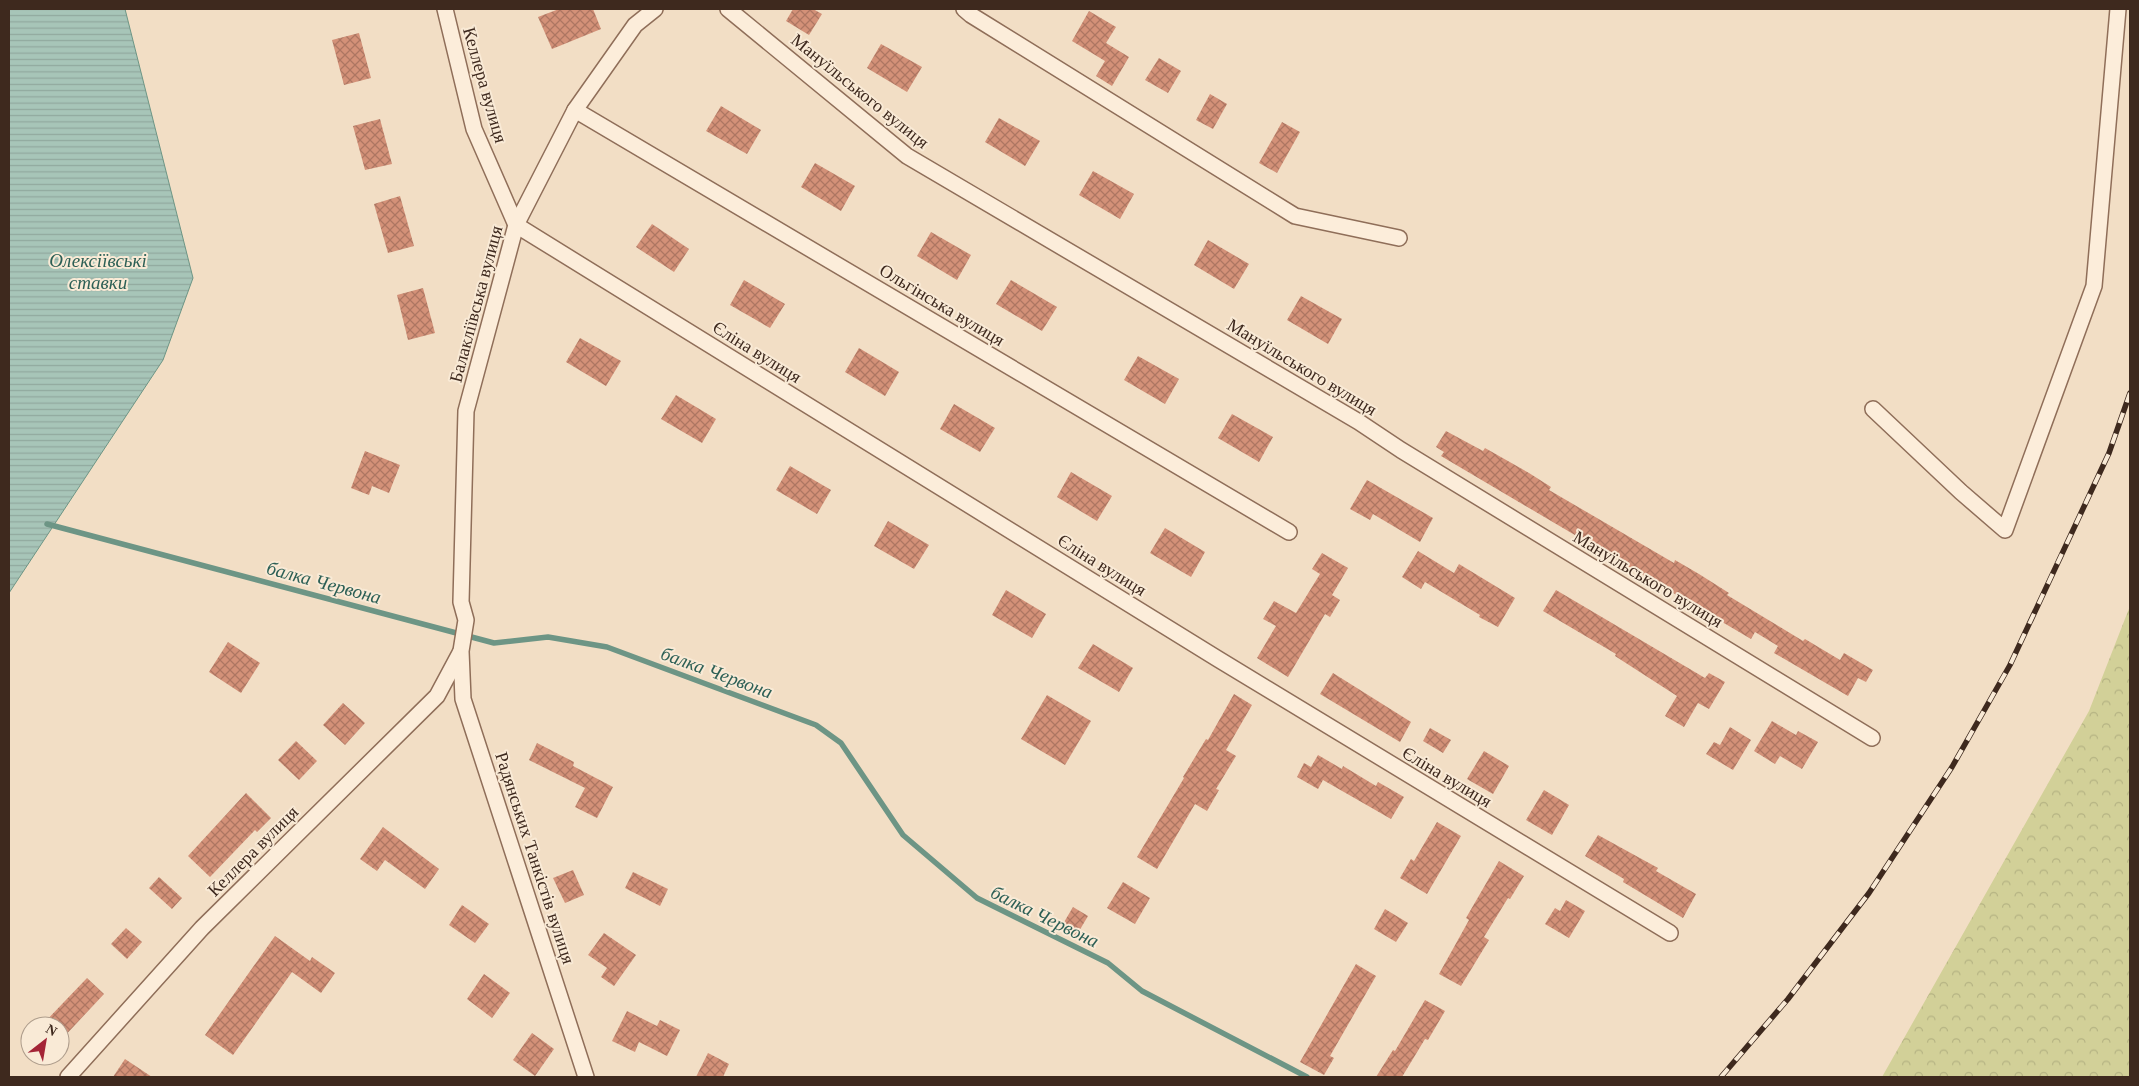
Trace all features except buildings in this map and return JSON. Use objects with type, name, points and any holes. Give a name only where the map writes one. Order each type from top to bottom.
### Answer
[{"type":"street","name":"Келлера вулиця","points":[[445,9],[474,129],[516,225]]},
{"type":"street","name":"Балакліївська вулиця","points":[[461,651],[466,620],[461,602],[466,411],[516,225],[575,110],[635,25],[655,9]]},
{"type":"street","name":"Мануїльського вулиця","points":[[728,9],[907,156],[1359,422],[1401,450],[1872,738]]},
{"type":"street","points":[[964,9],[1295,216],[1399,238]]},
{"type":"street","points":[[1873,409],[1961,492],[2005,530],[2094,286],[2118,9]]},
{"type":"street","name":"Ольгінська вулиця","points":[[575,110],[1289,532]]},
{"type":"street","name":"Єліна вулиця","points":[[516,225],[1218,659],[1670,933]]},
{"type":"street","name":"Келлера вулиця","points":[[68,1077],[202,928],[437,696],[461,651]]},
{"type":"street","name":"Радянських Танкістів вулиця","points":[[461,651],[463,699],[588,1076]]},
{"type":"green space","points":[[2130,606],[2130,1077],[1882,1077],[2089,711]]},
{"type":"water","name":"Олексіївські ставки","points":[[9,9],[125,9],[193,278],[163,360],[9,593]]},
{"type":"waterway","name":"балка Червона","points":[[47,524],[494,643],[548,637],[607,647],[816,725],[841,743],[903,835],[977,898],[1108,963],[1142,991],[1307,1077]]},
{"type":"railway","points":[[1721,1077],[1788,999],[1869,893],[1952,767],[2010,665],[2109,453],[2130,393]]}]
